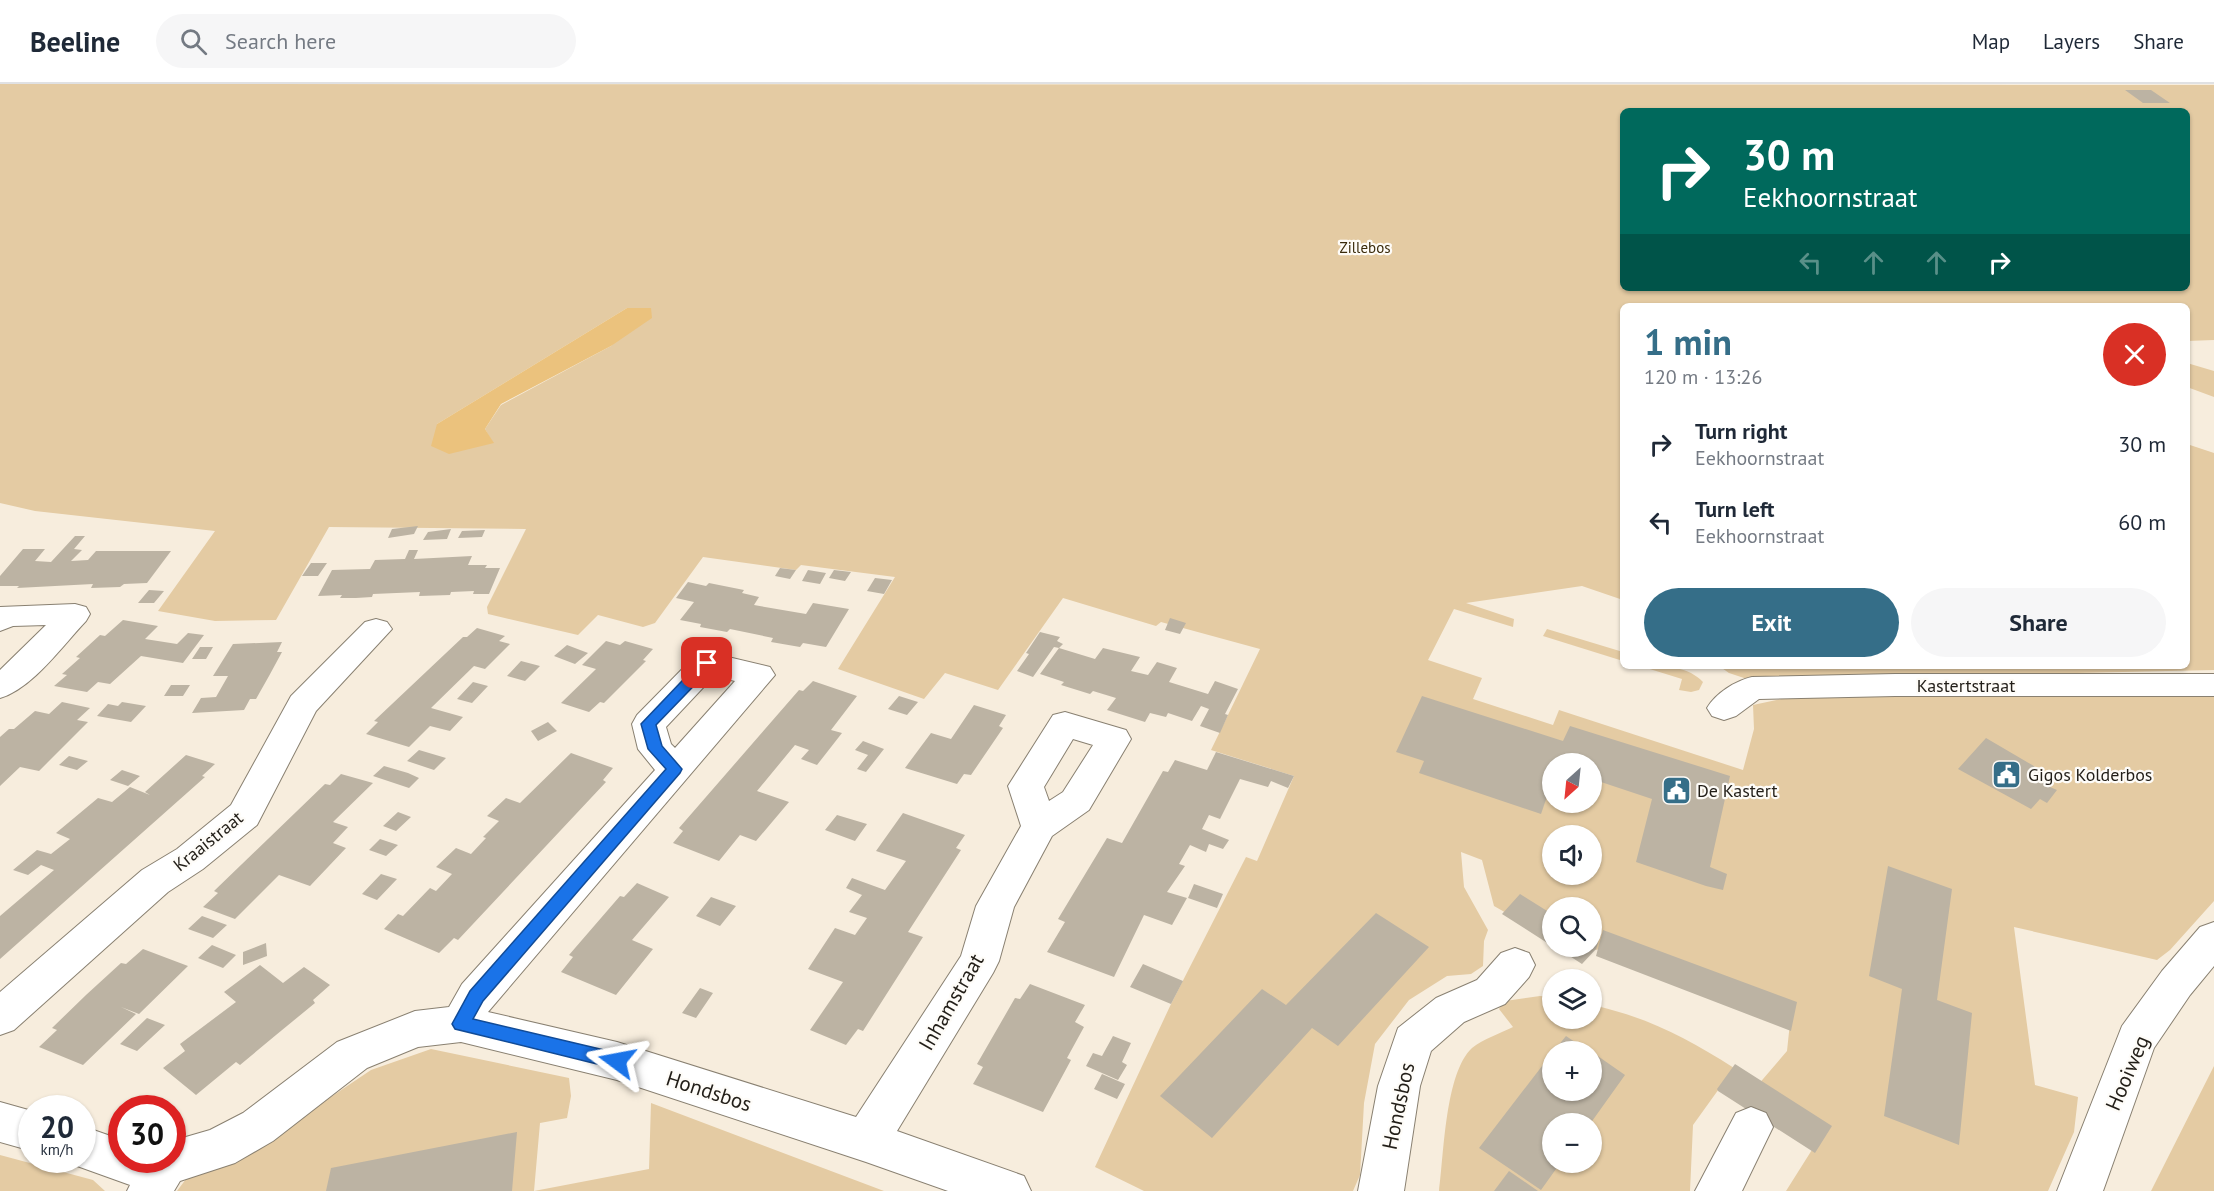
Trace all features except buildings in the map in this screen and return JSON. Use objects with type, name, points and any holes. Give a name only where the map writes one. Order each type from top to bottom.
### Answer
[{"type":"street","points":[[0,621],[5,616],[75,614],[17,674],[0,687]]},
{"type":"street","name":"Kraaistraat","points":[[0,1017],[155,881],[190,860],[244,815],[303,704],[376,629]]},
{"type":"street","name":"Kastertstraat","points":[[1724,708],[1752,688],[1895,685],[2214,685]]},
{"type":"street","points":[[461,1024],[476,996],[675,769]]},
{"type":"street","name":"Inhamstraat","points":[[866,1141],[979,961],[995,906],[1039,826]]},
{"type":"street","name":"Hooiweg","points":[[2080,1191],[2137,1039],[2176,983],[2214,938]]},
{"type":"street","name":"Hondsbos","points":[[1381,1191],[1399,1086],[1413,1041],[1450,1010],[1491,992],[1515,965]]},
{"type":"street","name":"Hondsbos","points":[[96,1152],[129,1164],[157,1178],[258,1127],[352,1055],[415,1029],[461,1024],[617,1061],[866,1141],[1008,1191]]},
{"type":"street","points":[[0,1122],[18,1127]]},
{"type":"street","points":[[1718,1191],[1751,1127]]},
{"type":"green space","name":"Zillebos","points":[[0,84],[2214,85],[2214,340],[2190,341],[2190,303],[1620,303],[1620,599],[1582,586],[1466,603],[1514,619],[1513,627],[1454,609],[1428,660],[1482,678],[1473,699],[1553,725],[1559,710],[1743,770],[1754,729],[1753,705],[1805,694],[2214,690],[2214,901],[2170,950],[2157,960],[2014,927],[2035,1085],[2078,1097],[2074,1132],[2048,1191],[1786,1191],[1827,1126],[1757,1086],[1787,1051],[1792,1004],[1620,946],[1602,949],[1602,897],[1542,897],[1542,933],[1494,906],[1482,860],[1461,852],[1464,887],[1488,930],[1484,941],[1483,966],[1471,974],[1447,976],[1409,1000],[1375,1044],[1364,1103],[1360,1175],[1353,1191],[1144,1191],[1095,1167],[1171,1004],[1246,857],[1257,861],[1294,776],[1211,750],[1260,649],[1161,622],[1156,626],[1063,598],[998,690],[945,673],[924,699],[838,669],[895,577],[801,565],[796,570],[703,557],[655,623],[643,627],[598,615],[578,635],[488,614],[487,607],[526,529],[329,527],[276,620],[215,621],[158,611],[215,531],[35,511],[0,503]],"holes":[[[627,308],[651,308],[611,346],[501,405],[485,429],[493,443],[437,424]]]},
{"type":"green space","points":[[2190,364],[2214,371],[2214,397],[2190,388]]},
{"type":"green space","points":[[2190,445],[2214,453],[2214,670],[1750,680],[1723,669],[2190,669]]},
{"type":"green space","points":[[1547,629],[1620,651],[1620,660],[1543,636]]},
{"type":"green space","points":[[1650,669],[1682,669],[1697,676],[1703,682],[1699,690],[1691,692],[1679,690],[1682,679]]},
{"type":"green space","points":[[1542,996],[1542,1029],[1602,1029],[1602,1008],[1612,1010],[1666,1030],[1734,1068],[1693,1125],[1690,1191],[1439,1191],[1447,1115],[1456,1076],[1463,1060],[1472,1048],[1513,1027],[1499,1009],[1505,1001]]},
{"type":"green space","points":[[431,1049],[569,1078],[571,1096],[567,1118],[540,1123],[534,1191],[177,1191],[186,1179],[276,1139],[313,1109],[371,1070]]},
{"type":"green space","points":[[2214,1066],[2214,1191],[2151,1191]]},
{"type":"green space","points":[[651,1103],[884,1191],[534,1191],[649,1169]]},
{"type":"green space","points":[[0,1155],[18,1160],[18,1173],[67,1173],[93,1180],[105,1191],[0,1191]]},
{"type":"shaded area","points":[[627,308],[651,308],[652,318],[611,346],[501,404],[485,429],[494,443],[449,454],[431,446],[437,424]]},
{"type":"place","name":"Gigos Kolderbos","points":[[2007,774]]},
{"type":"place","name":"De Kastert","points":[[1676,790]]},
{"type":"route","points":[[617,1061],[461,1024],[476,996],[675,769],[655,749],[649,724],[707,663]]}]
